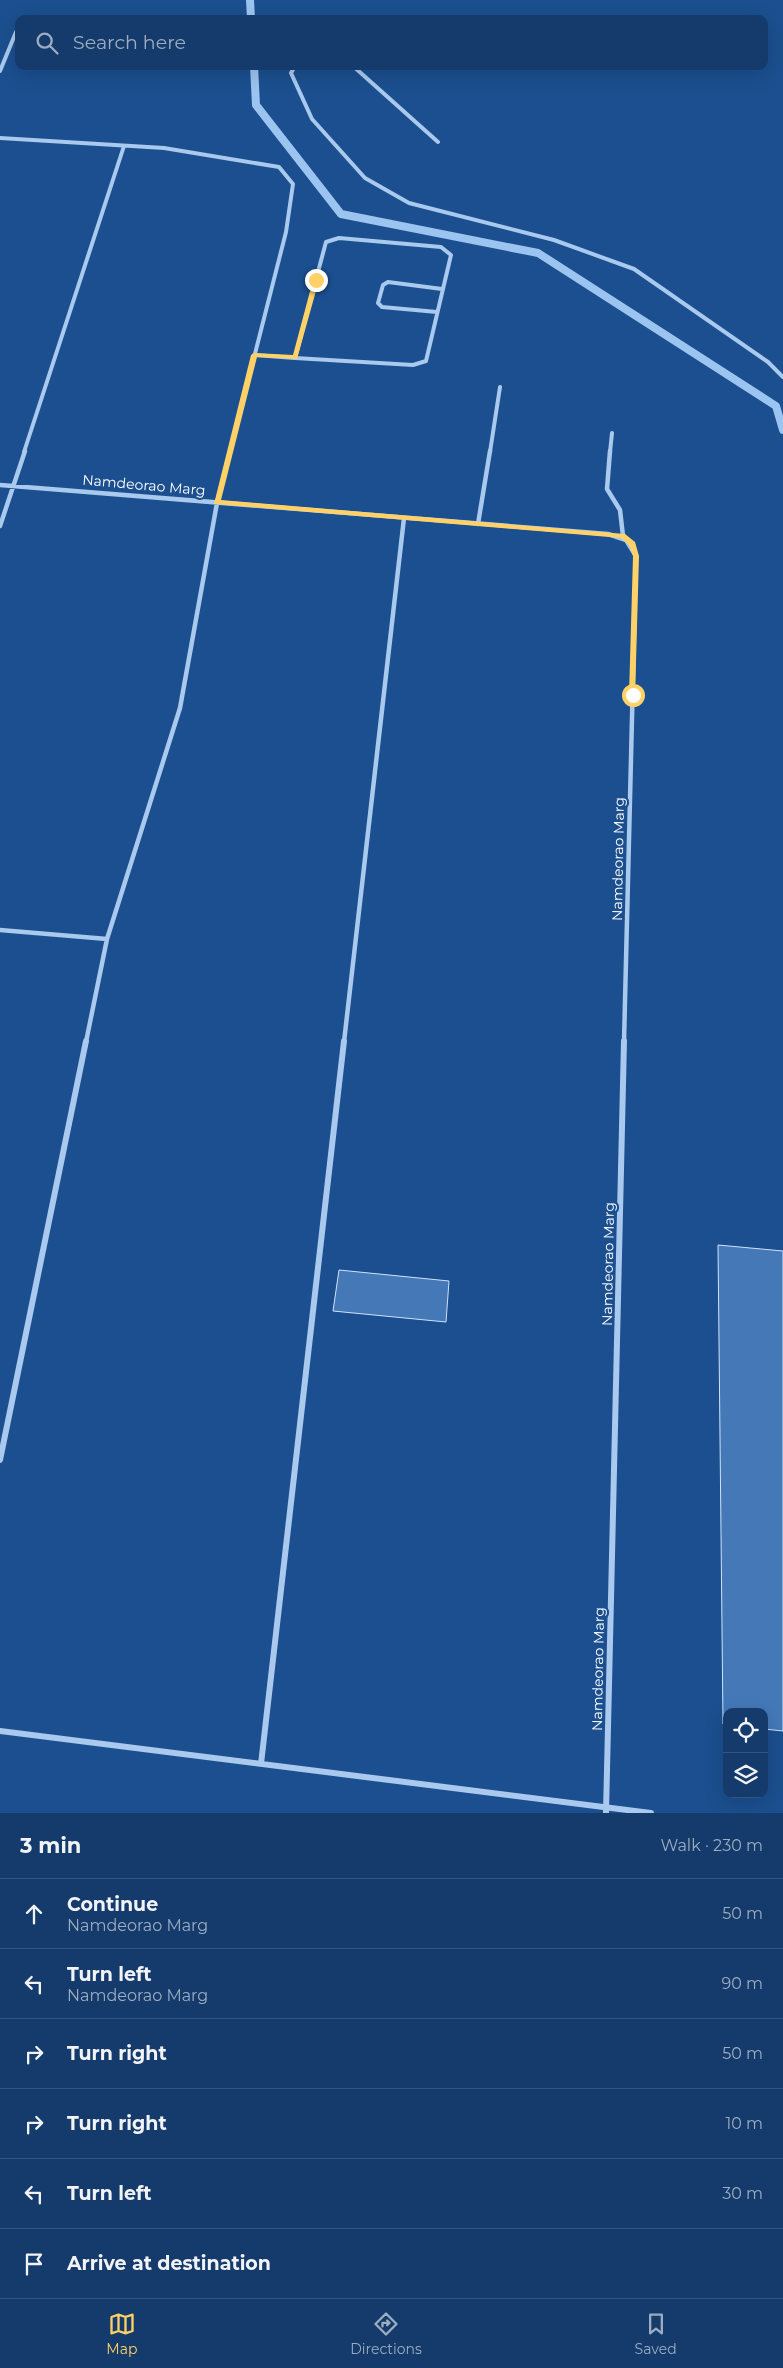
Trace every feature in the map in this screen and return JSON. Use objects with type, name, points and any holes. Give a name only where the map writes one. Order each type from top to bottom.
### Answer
[{"type":"street","points":[[0,71],[15,34]]},
{"type":"street","points":[[293,70],[291,73],[312,119],[365,178],[409,203],[554,240],[634,269],[768,362],[783,377]]},
{"type":"street","points":[[357,70],[438,142]]},
{"type":"street","points":[[0,138],[164,148],[279,166],[293,184],[286,232],[217,502],[180,708],[107,939],[0,1460]]},
{"type":"street","points":[[0,526],[124,146]]},
{"type":"street","points":[[254,355],[295,358],[413,365],[426,361],[450,255],[441,248],[339,238],[326,242],[295,358]]},
{"type":"street","points":[[437,312],[382,306],[378,303],[383,286],[388,282],[442,289]]},
{"type":"street","points":[[478,524],[500,387]]},
{"type":"street","points":[[612,433],[607,489],[620,510],[623,536]]},
{"type":"street","name":"Namdeorao Marg","points":[[0,485],[623,536],[632,544],[636,556],[606,1810]]},
{"type":"street","points":[[262,1764],[404,518]]},
{"type":"street","points":[[0,930],[107,939]]},
{"type":"street","points":[[0,1731],[606,1810],[652,1813]]},
{"type":"building","points":[[718,1245],[783,1251],[783,1731],[768,1729],[768,1708],[723,1708],[723,1724]]},
{"type":"building","points":[[339,1270],[449,1281],[446,1322],[333,1311]]},
{"type":"waterway","points":[[250,0],[251,15]]},
{"type":"waterway","points":[[254,70],[256,105],[341,214],[538,253],[776,406],[783,430]]},
{"type":"route","points":[[316,280],[295,358],[254,355],[217,502],[623,536],[632,544],[636,556],[633,695]]}]
